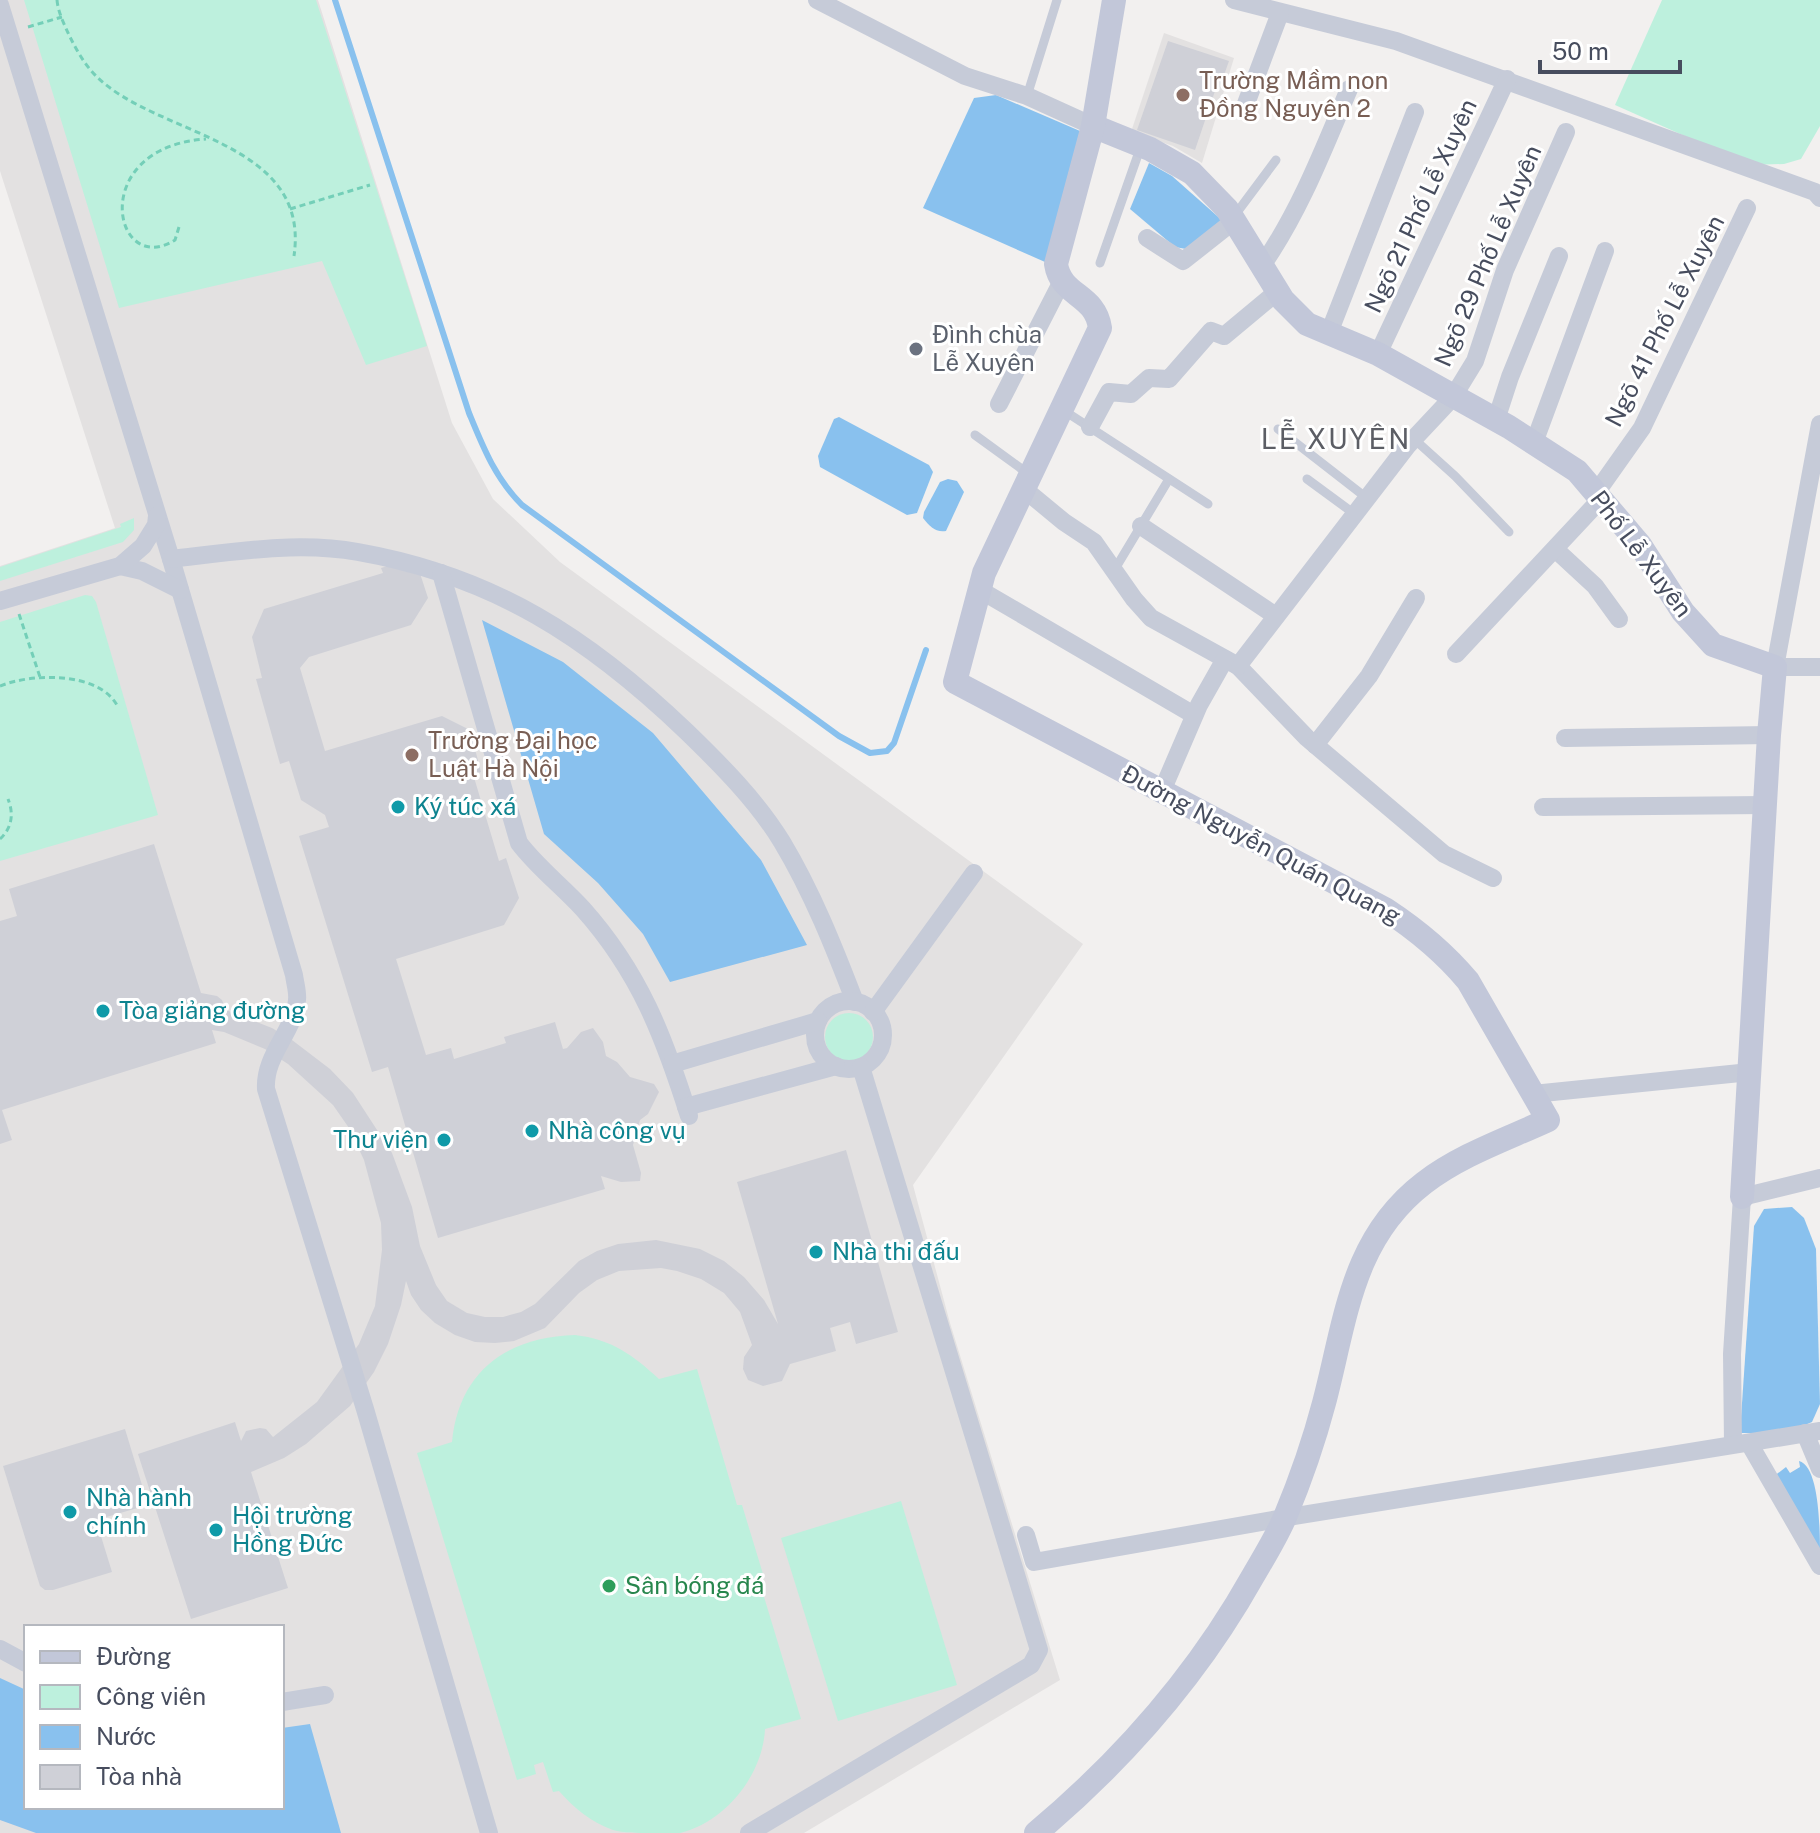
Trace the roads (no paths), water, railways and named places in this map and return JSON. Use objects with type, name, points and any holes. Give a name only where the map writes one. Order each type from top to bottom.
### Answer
[{"type":"street","points":[[817,0],[965,76],[1027,96],[1093,126]]},
{"type":"street","points":[[999,404],[1062,281],[1056,264],[1093,126],[1114,0]]},
{"type":"street","points":[[1234,0],[1396,41],[1815,192],[1820,198]]},
{"type":"street","points":[[0,5],[171,559],[294,975],[297,1001],[265,1077],[266,1089],[365,1409],[489,1833]]},
{"type":"street","points":[[1244,109],[1280,13]]},
{"type":"street","name":"Ngõ 21 Phố Lễ Xuyên","points":[[1378,354],[1507,79]]},
{"type":"street","points":[[1263,264],[1276,246],[1349,89]]},
{"type":"street","points":[[1329,333],[1415,112]]},
{"type":"street","name":"Phố Lễ Xuyên","points":[[1093,126],[1141,146],[1192,173],[1234,218],[1283,300],[1307,324],[1378,354],[1496,420],[1577,471],[1640,545],[1683,612],[1713,645],[1775,667]]},
{"type":"street","name":"Ngõ 29 Phố Lễ Xuyên","points":[[1162,791],[1194,715],[1232,662],[1276,616],[1414,439],[1453,397],[1475,361],[1505,270],[1566,132]]},
{"type":"street","name":"Ngõ 41 Phố Lễ Xuyên","points":[[1456,654],[1555,549],[1599,496],[1642,428],[1747,208]]},
{"type":"street","points":[[1147,238],[1183,261],[1234,218]]},
{"type":"street","points":[[1534,443],[1605,251]]},
{"type":"street","points":[[1496,420],[1559,256]]},
{"type":"street","name":"Đường Nguyễn Quán Quang","points":[[1036,1833],[1124,1753],[1164,1707],[1211,1647],[1285,1518],[1323,1408],[1354,1283],[1376,1234],[1398,1206],[1427,1181],[1456,1163],[1548,1120],[1468,981],[1445,954],[1421,933],[1385,909],[955,682],[984,573],[1100,328],[1096,311],[1089,302],[1062,281]]},
{"type":"street","points":[[1090,427],[1109,392],[1131,394],[1149,378],[1169,379],[1211,331],[1224,336],[1278,291]]},
{"type":"street","points":[[1820,424],[1775,667],[1732,1354],[1741,1443],[1820,1566]]},
{"type":"street","points":[[1028,482],[1064,522],[1094,542],[1151,618],[1232,662],[1315,745],[1444,854],[1493,878]]},
{"type":"street","points":[[0,601],[120,566],[143,546],[156,525],[157,516]]},
{"type":"street","points":[[1141,526],[1276,616]]},
{"type":"street","points":[[171,559],[308,548],[356,551],[441,573],[496,593],[573,637],[636,685],[706,750],[762,813],[782,842],[821,919],[855,1002]]},
{"type":"street","points":[[1555,549],[1595,586],[1619,619]]},
{"type":"street","points":[[120,566],[142,571],[180,590]]},
{"type":"street","points":[[441,573],[519,843],[530,859],[582,908],[623,961],[654,1015],[688,1112],[836,1066]]},
{"type":"street","points":[[980,590],[1194,715]]},
{"type":"street","points":[[1315,745],[1369,676],[1416,598]]},
{"type":"street","points":[[1775,667],[1820,667]]},
{"type":"street","points":[[1565,738],[1769,735]]},
{"type":"street","points":[[1543,807],[1765,805]]},
{"type":"street","points":[[873,1012],[974,873]]},
{"type":"street","points":[[844,1001],[855,1002],[873,1012],[882,1027],[882,1041],[874,1058],[861,1067],[847,1069],[824,1058],[818,1049],[815,1034],[818,1021],[830,1007],[844,1001]]},
{"type":"street","points":[[672,1064],[818,1021]]},
{"type":"street","points":[[749,1833],[1031,1665],[1039,1650],[861,1067]]},
{"type":"street","points":[[1533,1094],[1750,1072]]},
{"type":"street","points":[[1742,1197],[1820,1178]]},
{"type":"street","points":[[1026,1535],[1034,1562],[1812,1432],[1820,1469]]},
{"type":"street","points":[[0,1649],[24,1662]]},
{"type":"street","points":[[284,1702],[325,1695]]},
{"type":"lane","points":[[1027,96],[1057,0]]},
{"type":"lane","points":[[1100,263],[1141,146]]},
{"type":"lane","points":[[1234,218],[1276,160]]},
{"type":"lane","points":[[1062,409],[1208,504]]},
{"type":"lane","points":[[1278,429],[1368,499]]},
{"type":"lane","points":[[975,435],[1028,482]]},
{"type":"lane","points":[[1414,439],[1509,532]]},
{"type":"lane","points":[[1115,569],[1169,479]]},
{"type":"lane","points":[[1307,479],[1356,515]]},
{"type":"water","points":[[996,95],[1080,131],[1045,262],[923,208],[974,98]]},
{"type":"water","points":[[1149,163],[1172,176],[1224,222],[1186,249],[1175,247],[1130,209]]},
{"type":"water","points":[[839,417],[929,465],[933,472],[917,513],[907,515],[820,467],[818,456],[834,419]]},
{"type":"water","points":[[948,479],[957,481],[964,492],[946,531],[939,531],[925,521],[924,512],[940,482]]},
{"type":"water","points":[[482,620],[563,662],[653,733],[761,860],[807,945],[670,982],[643,934],[598,883],[544,834]]},
{"type":"water","points":[[1792,1207],[1804,1218],[1816,1249],[1820,1404],[1812,1422],[1805,1425],[1740,1433],[1754,1226],[1764,1209]]},
{"type":"water","points":[[1799,1461],[1806,1466],[1815,1487],[1820,1556],[1773,1477],[1786,1467],[1790,1473],[1800,1467]]},
{"type":"water","points":[[0,1678],[24,1689],[24,1809],[284,1809],[284,1728],[310,1724],[341,1833],[36,1833],[0,1820]]},
{"type":"waterway","points":[[335,0],[469,413],[491,462],[522,505],[839,736],[870,753],[887,751],[894,743],[926,650]]},
{"type":"place","name":"Trường Mầm non Đồng Nguyên 2","points":[[1183,95]]},
{"type":"place","name":"Đình chùa Lễ Xuyên","points":[[916,349]]},
{"type":"place","name":"Trường Đại học Luật Hà Nội","points":[[412,755]]},
{"type":"place","name":"Ký túc xá","points":[[398,807]]},
{"type":"place","name":"Tòa giảng đường","points":[[103,1011]]},
{"type":"place","name":"Nhà công vụ","points":[[532,1131]]},
{"type":"place","name":"Thư viện","points":[[444,1140]]},
{"type":"place","name":"Nhà thi đấu","points":[[816,1252]]},
{"type":"place","name":"Nhà hành chính","points":[[70,1512]]},
{"type":"place","name":"Hội trường Hồng Đức","points":[[216,1530]]},
{"type":"place","name":"Sân bóng đá","points":[[609,1586]]},
{"type":"district","name":"LỄ XUYÊN","points":[[1336,439]]}]
